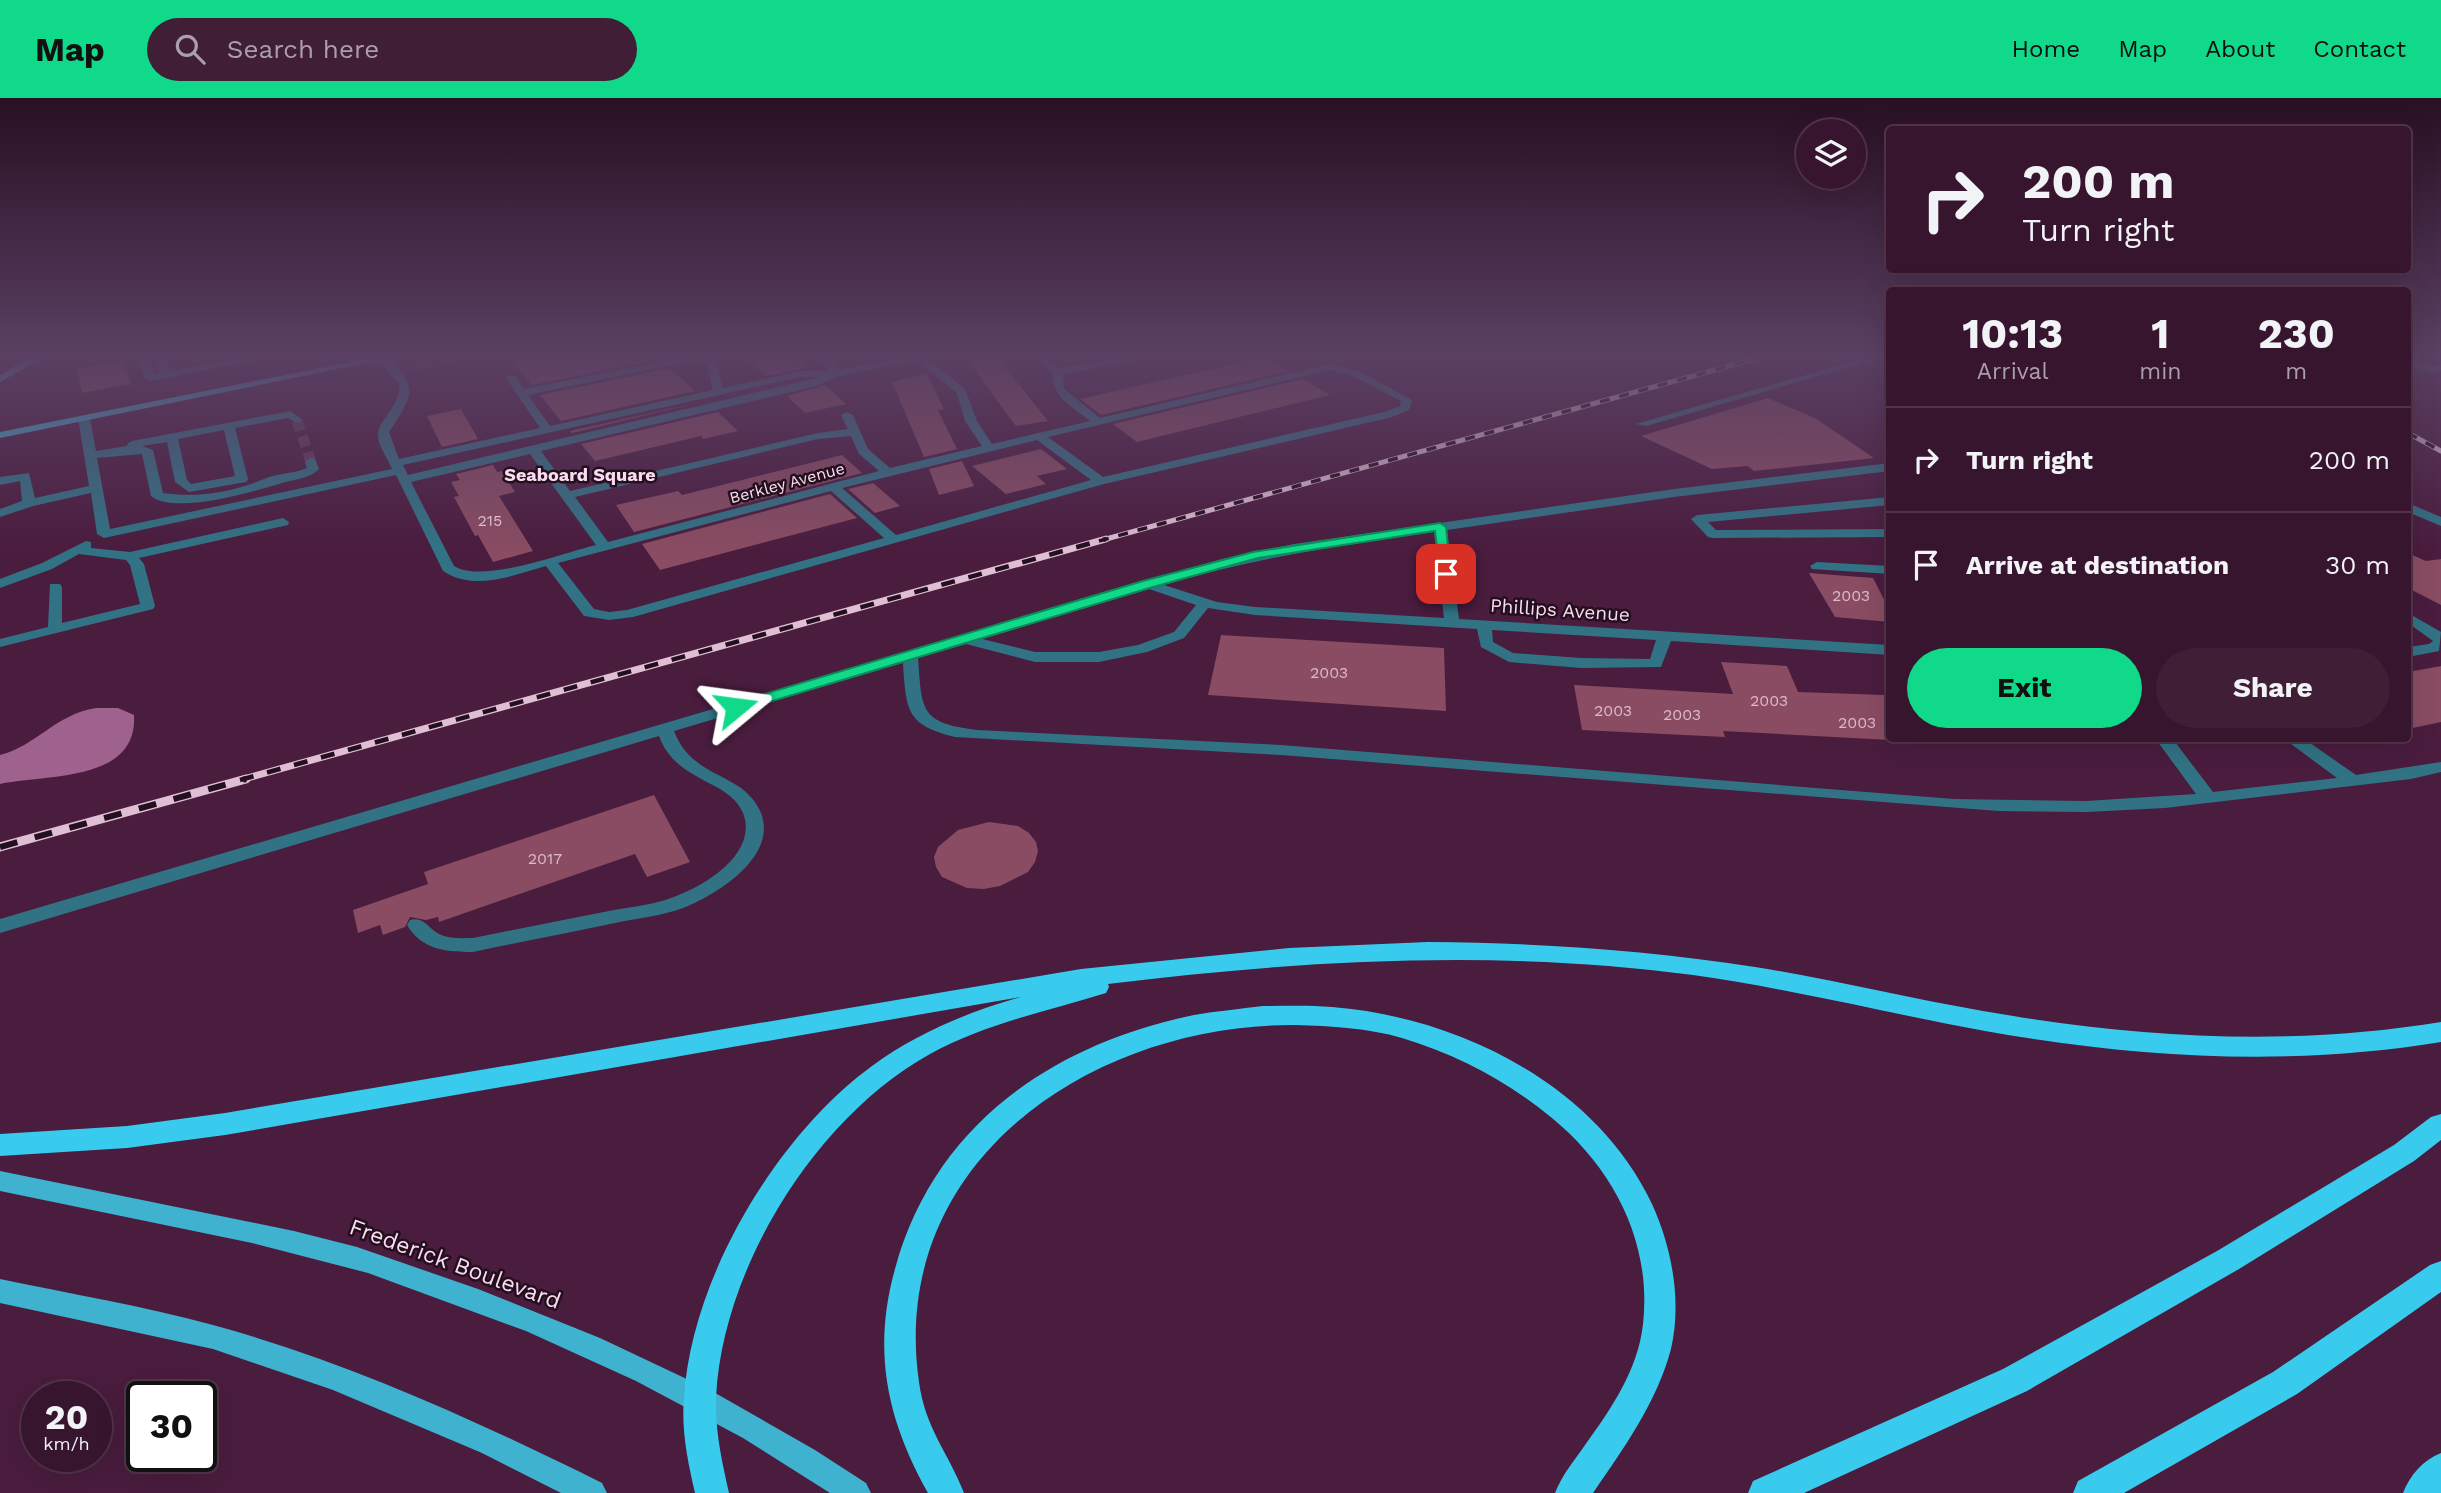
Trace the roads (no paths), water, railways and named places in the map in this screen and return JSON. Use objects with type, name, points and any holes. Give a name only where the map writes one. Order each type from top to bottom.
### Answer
[{"type":"highway","points":[[0,1145],[127,1137],[226,1124],[1067,980],[1183,965],[1320,954],[1526,952],[1636,960],[1748,974],[1993,1023],[2114,1041],[2213,1048],[2327,1048],[2391,1042],[2441,1032]]},
{"type":"highway","points":[[712,1493],[702,1446],[700,1399],[712,1326],[742,1246],[770,1192],[806,1144],[847,1101],[902,1059],[958,1028],[1005,1011],[1183,965]]},
{"type":"highway","points":[[947,1493],[916,1434],[902,1376],[900,1319],[913,1252],[932,1204],[960,1160],[998,1120],[1041,1087],[1089,1060],[1140,1038],[1182,1027],[1236,1017],[1280,1014],[1335,1017],[1388,1025],[1438,1038],[1487,1059],[1533,1085],[1567,1112],[1598,1142],[1623,1175],[1644,1218],[1657,1266],[1659,1326],[1647,1375],[1622,1421],[1572,1493]]},
{"type":"highway","points":[[1765,1493],[2015,1380],[2228,1261],[2404,1153],[2441,1125]]},
{"type":"highway","points":[[2090,1493],[2285,1383],[2441,1275]]},
{"type":"highway","points":[[2420,1493],[2441,1470]]},
{"type":"main road","points":[[0,426],[35,421]]},
{"type":"main road","points":[[0,435],[69,421]]},
{"type":"main road","name":"Frederick Boulevard","points":[[0,1181],[228,1225],[339,1253],[477,1299],[616,1357],[700,1399],[807,1460],[856,1493]]},
{"type":"main road","points":[[0,1291],[213,1337],[336,1378],[492,1443],[592,1493]]},
{"type":"street","points":[[84,421],[104,534]]},
{"type":"street","points":[[122,450],[134,444],[254,421]]},
{"type":"street","points":[[390,421],[383,432],[399,471]]},
{"type":"street","points":[[542,421],[547,429]]},
{"type":"street","points":[[399,471],[584,421]]},
{"type":"street","points":[[0,584],[47,566],[104,534],[399,471],[533,449],[653,421]]},
{"type":"street","points":[[850,421],[863,451],[888,472]]},
{"type":"street","points":[[971,421],[989,448]]},
{"type":"street","name":"Berkley Avenue","points":[[399,471],[448,568],[459,577],[475,578],[606,547],[888,472],[1102,421]]},
{"type":"street","name":"Berkley Avenue","points":[[1101,481],[1361,421]]},
{"type":"street","points":[[1642,424],[1652,421]]},
{"type":"street","points":[[229,426],[242,479]]},
{"type":"street","points":[[567,495],[818,436],[855,432]]},
{"type":"street","points":[[1039,436],[1101,481]]},
{"type":"street","points":[[90,456],[122,450],[147,450],[157,496],[174,499],[258,487],[299,476],[313,469],[312,463],[189,488],[181,482],[172,437]]},
{"type":"street","points":[[533,449],[606,547]]},
{"type":"street","points":[[0,926],[1148,584],[1257,554],[1745,483],[1886,467]]},
{"type":"street","points":[[0,481],[25,476],[29,503]]},
{"type":"street","points":[[549,561],[589,613],[609,616],[628,614],[1101,481]]},
{"type":"street","points":[[834,487],[892,538]]},
{"type":"street","points":[[0,513],[29,503],[96,488]]},
{"type":"street","points":[[1886,501],[1697,519],[1713,534],[1886,533]]},
{"type":"street","points":[[2411,508],[2441,522]]},
{"type":"street","points":[[76,550],[130,556],[283,522]]},
{"type":"street","points":[[1440,527],[1452,622]]},
{"type":"street","points":[[0,643],[148,606],[137,564],[130,556]]},
{"type":"street","points":[[1817,566],[1886,570]]},
{"type":"street","name":"Phillips Avenue","points":[[1148,584],[1205,603],[1255,611],[1886,650]]},
{"type":"street","points":[[55,587],[55,630]]},
{"type":"street","points":[[964,639],[1035,657],[1100,657],[1142,649],[1178,635],[1205,603]]},
{"type":"street","points":[[2411,619],[2432,631],[2441,641],[2434,648],[2411,652]]},
{"type":"street","points":[[1484,624],[1486,644],[1509,657],[1581,663],[1656,664],[1665,636]]},
{"type":"street","points":[[910,655],[914,707],[922,718],[936,727],[955,733],[1281,750],[1954,804],[2043,807],[2129,805],[2208,798],[2411,774],[2441,767]]},
{"type":"street","points":[[417,925],[429,939],[448,945],[473,945],[675,904],[704,892],[728,876],[745,858],[753,842],[755,820],[747,804],[733,791],[697,774],[678,758],[669,743],[665,728]]},
{"type":"street","points":[[2166,742],[2208,798]]},
{"type":"street","points":[[2297,742],[2353,781]]},
{"type":"tunnel","points":[[297,421],[311,462]]},
{"type":"railway","points":[[1099,541],[1531,421]]},
{"type":"railway","points":[[2411,435],[2441,451]]},
{"type":"railway","points":[[240,780],[1106,539]]},
{"type":"railway","points":[[0,847],[246,779]]},
{"type":"district","name":"Seaboard Square","points":[[580,474]]}]
